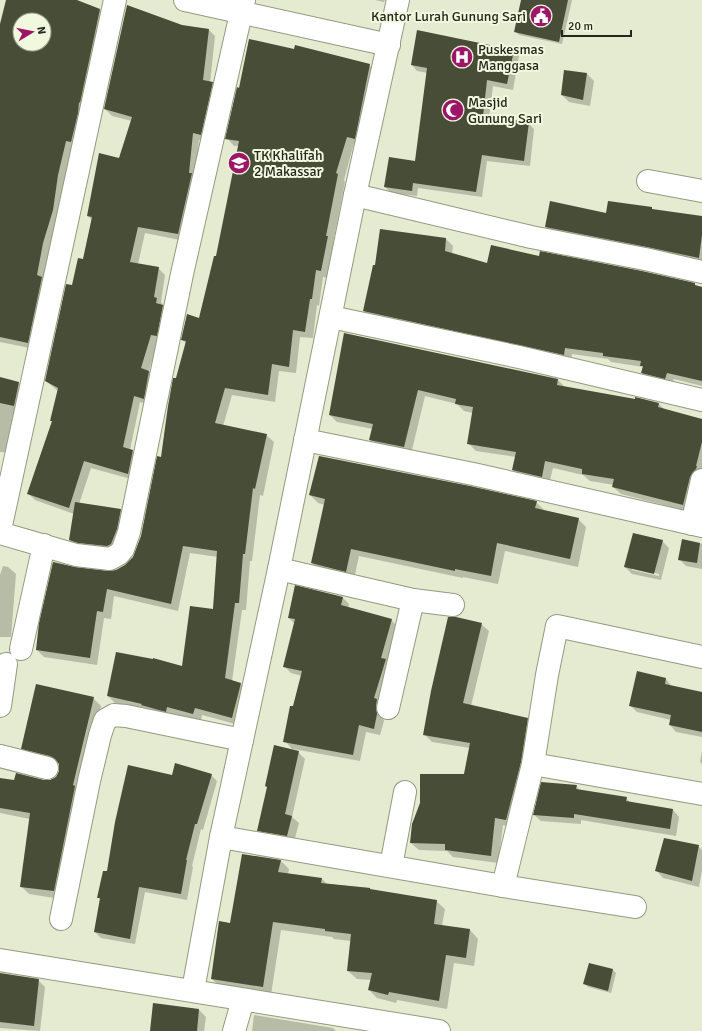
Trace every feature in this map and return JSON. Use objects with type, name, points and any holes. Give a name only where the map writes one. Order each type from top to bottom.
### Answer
[{"type":"street","points":[[115,0],[0,532],[76,555],[110,558],[119,554],[129,532],[182,274],[242,6]]},
{"type":"street","points":[[185,0],[242,6],[389,45]]},
{"type":"street","points":[[193,990],[221,837],[279,569],[355,195],[398,0]]},
{"type":"street","points":[[648,181],[702,191]]},
{"type":"street","points":[[355,195],[531,237],[702,272]]},
{"type":"street","points":[[331,317],[519,357],[702,400]]},
{"type":"street","points":[[305,440],[474,474],[697,525],[702,480]]},
{"type":"street","points":[[0,706],[44,545]]},
{"type":"street","points":[[279,569],[413,600],[453,605]]},
{"type":"street","points":[[388,708],[413,600]]},
{"type":"street","points":[[503,886],[533,764],[547,675],[557,626],[702,657]]},
{"type":"street","points":[[61,919],[89,781],[105,720],[114,715],[126,716],[242,740]]},
{"type":"street","points":[[0,756],[47,768]]},
{"type":"street","points":[[533,764],[702,794]]},
{"type":"street","points":[[391,866],[405,792]]},
{"type":"street","points":[[221,837],[503,886],[635,907]]},
{"type":"street","points":[[0,960],[193,990],[371,1025],[439,1031]]},
{"type":"street","points":[[234,1031],[243,1000]]},
{"type":"building","points":[[6,0],[77,0],[100,9],[71,142],[66,141],[58,175],[53,210],[43,243],[37,275],[42,277],[28,343],[0,337],[0,24]]},
{"type":"building","name":"Kantor Lurah Gunung Sari","points":[[521,0],[568,0],[559,42],[514,32]]},
{"type":"building","points":[[127,5],[182,25],[209,29],[203,80],[213,82],[201,135],[193,133],[189,173],[192,173],[178,234],[138,227],[130,262],[159,267],[154,297],[157,298],[156,303],[163,305],[157,336],[151,335],[141,368],[149,371],[144,399],[134,396],[123,447],[133,450],[128,474],[84,461],[69,508],[27,494],[52,421],[50,421],[58,388],[45,381],[66,284],[72,285],[78,258],[83,259],[92,217],[87,216],[99,153],[119,158],[132,117],[104,109]]},
{"type":"building","points":[[417,30],[514,50],[507,84],[487,80],[483,116],[529,122],[524,161],[482,155],[476,192],[413,183],[412,191],[384,187],[389,157],[415,161],[427,68],[411,65]]},
{"type":"building","points":[[249,39],[294,49],[295,45],[370,64],[355,139],[347,137],[336,173],[338,174],[326,236],[328,236],[321,271],[316,270],[305,332],[293,330],[289,367],[272,364],[268,395],[225,388],[215,423],[267,434],[255,489],[253,488],[245,554],[243,554],[239,603],[235,603],[225,678],[241,683],[232,718],[195,708],[193,714],[167,707],[166,712],[141,705],[142,704],[107,696],[116,652],[153,658],[182,666],[190,606],[213,609],[217,551],[183,546],[171,604],[107,589],[103,612],[97,611],[90,658],[36,650],[39,623],[53,562],[75,567],[109,571],[116,570],[125,565],[133,557],[141,536],[157,456],[161,457],[173,378],[176,378],[186,341],[181,340],[187,314],[199,318],[214,256],[216,256],[239,141],[225,139],[237,87],[239,88]]},
{"type":"building","points":[[564,70],[587,73],[583,100],[561,95]]},
{"type":"building","points":[[550,201],[606,213],[608,201],[702,216],[702,235],[699,258],[545,227]]},
{"type":"building","points":[[380,229],[446,238],[445,251],[487,263],[491,245],[539,256],[540,251],[695,283],[695,285],[702,287],[702,381],[667,373],[665,379],[641,373],[643,366],[640,366],[641,361],[603,356],[603,353],[565,348],[564,355],[363,311],[373,265],[375,265]]},
{"type":"building","points":[[344,333],[558,379],[557,385],[635,399],[635,397],[659,403],[658,407],[702,419],[702,442],[697,466],[690,477],[683,505],[612,487],[614,479],[582,474],[582,469],[545,461],[542,477],[512,470],[516,452],[467,444],[473,407],[455,404],[456,399],[418,390],[404,447],[369,440],[373,424],[329,415]]},
{"type":"building","points":[[0,377],[19,382],[14,406],[0,403]]},
{"type":"building","points":[[319,456],[537,501],[535,508],[579,518],[570,559],[497,543],[491,576],[455,569],[455,571],[351,549],[346,572],[311,563],[325,499],[309,495]]},
{"type":"building","points":[[75,502],[121,509],[117,529],[111,544],[107,546],[78,543],[69,540]]},
{"type":"building","points":[[633,533],[663,540],[654,574],[624,567]]},
{"type":"building","points":[[682,539],[700,543],[697,563],[678,560]]},
{"type":"building","points":[[295,585],[343,597],[341,605],[392,619],[381,658],[386,659],[374,698],[377,699],[377,714],[374,729],[359,725],[353,755],[283,742],[290,706],[293,706],[302,671],[283,667],[295,619],[288,618]]},
{"type":"building","points":[[448,617],[456,617],[482,623],[463,703],[528,718],[521,762],[506,820],[495,818],[491,856],[445,850],[445,844],[410,843],[412,824],[420,803],[420,774],[464,774],[470,743],[423,735],[431,691]]},
{"type":"building","points":[[637,671],[666,678],[665,684],[702,692],[702,732],[669,725],[671,715],[629,706]]},
{"type":"building","points":[[36,684],[94,697],[73,785],[75,786],[54,891],[20,887],[30,813],[0,808],[0,778],[14,780],[16,773],[44,780],[50,780],[56,777],[59,771],[59,764],[50,756],[21,749]]},
{"type":"building","points":[[274,745],[299,751],[285,814],[292,816],[287,836],[257,831],[267,787],[265,786]]},
{"type":"building","points":[[175,763],[212,774],[197,824],[195,824],[186,860],[181,894],[139,887],[130,939],[94,932],[100,898],[97,898],[103,871],[107,871],[115,822],[128,765],[172,775]]},
{"type":"building","points":[[541,782],[577,785],[576,789],[627,797],[626,801],[673,809],[670,829],[574,814],[574,818],[533,815]]},
{"type":"building","points":[[664,838],[699,845],[692,881],[655,871]]},
{"type":"building","points":[[242,854],[281,860],[278,872],[322,878],[321,883],[370,888],[437,900],[434,924],[470,929],[466,958],[446,955],[439,1001],[389,992],[388,995],[368,990],[372,973],[347,971],[351,934],[273,922],[263,987],[211,979],[219,921],[230,923]]},
{"type":"building","points":[[589,963],[613,969],[608,991],[583,984]]},
{"type":"building","points":[[0,973],[39,979],[34,1026],[0,1022]]},
{"type":"building","points":[[153,1003],[199,1009],[197,1031],[150,1031]]},
{"type":"place","name":"Kantor Lurah Gunung Sari","points":[[541,16]]},
{"type":"place","name":"Puskesmas Manggasa","points":[[462,57]]},
{"type":"place","name":"Masjid Gunung Sari","points":[[453,110]]},
{"type":"place","name":"TK Khalifah 2 Makassar","points":[[239,163]]}]
